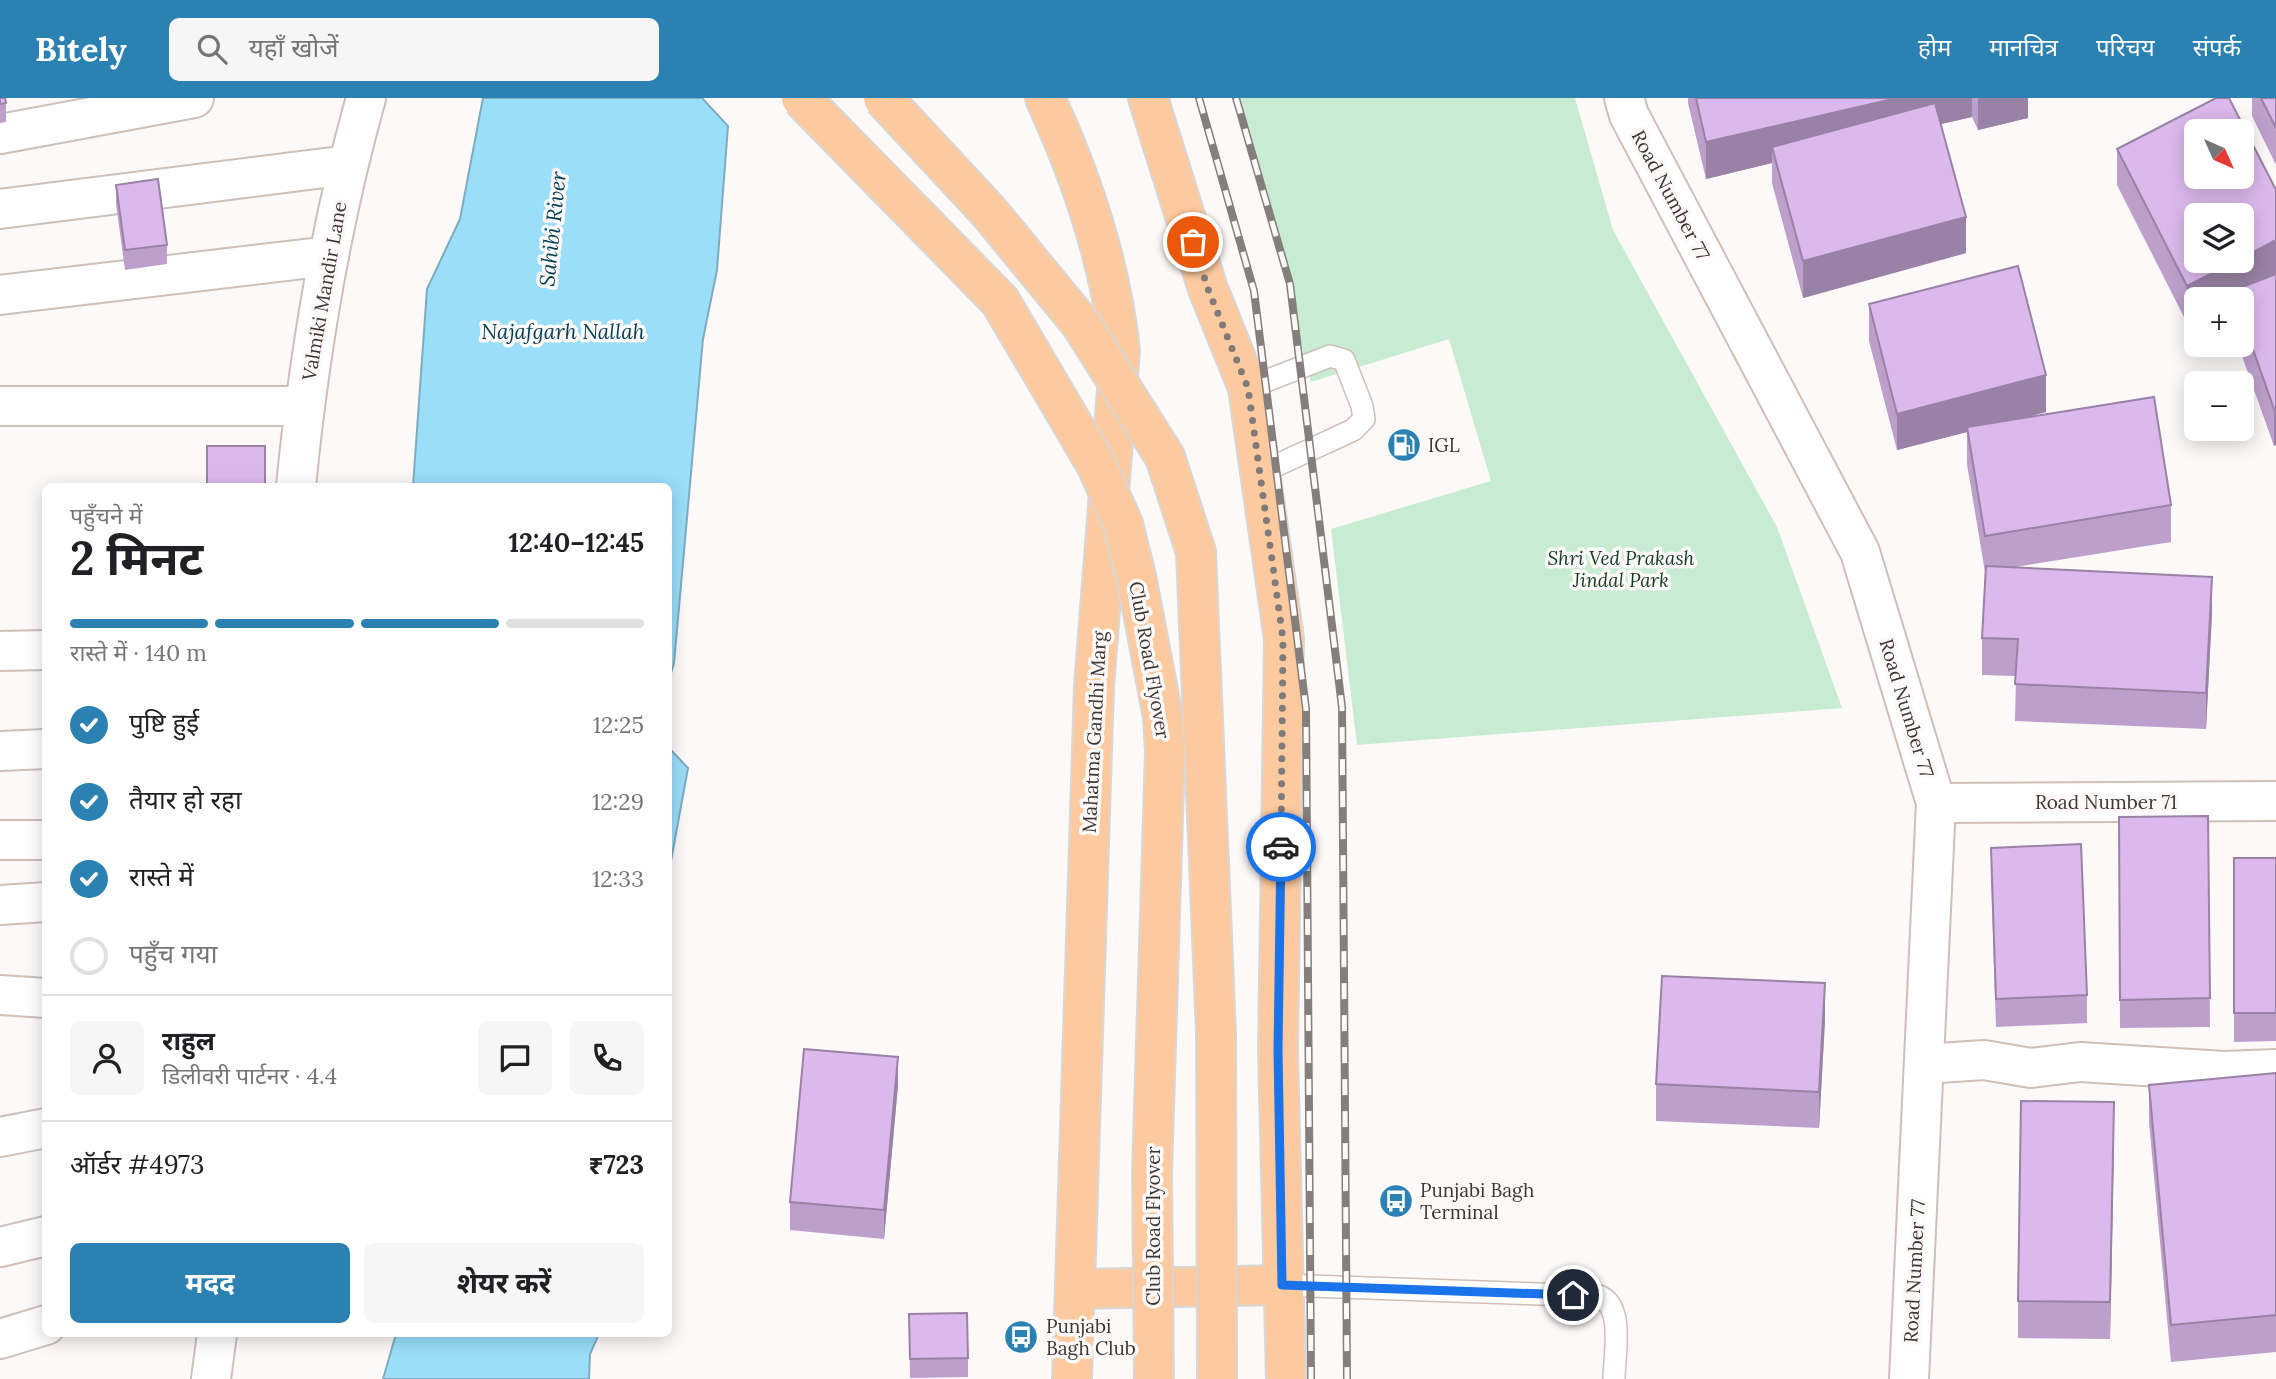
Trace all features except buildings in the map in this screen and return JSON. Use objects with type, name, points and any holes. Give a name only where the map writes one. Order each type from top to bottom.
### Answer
[{"type":"main road","name":"Club Road Flyover","points":[[801,98],[1000,301],[1096,464],[1123,524],[1136,576],[1163,717],[1165,752],[1152,1173],[1154,1379]]},
{"type":"main road","name":"Club Road Flyover","points":[[883,98],[989,212],[1081,324],[1165,457],[1196,552],[1216,1032],[1217,1379]]},
{"type":"main road","name":"Mahatma Gandhi Marg","points":[[1045,98],[1095,233],[1115,305],[1120,351],[1094,687],[1072,1379]]},
{"type":"main road","points":[[1148,98],[1208,289],[1248,388],[1283,639],[1278,1050],[1286,1379]]},
{"type":"main road","points":[[1074,1289],[1282,1285]]},
{"type":"street","points":[[0,134],[194,98]]},
{"type":"street","name":"Valmiki Mandir Lane","points":[[296,483],[307,370],[348,165],[366,98]]},
{"type":"street","name":"Road Number 77","points":[[1624,98],[1629,115],[1860,552],[1936,803],[1909,1379]]},
{"type":"street","points":[[0,209],[348,165]]},
{"type":"street","points":[[0,295],[329,257]]},
{"type":"street","points":[[0,406],[304,406]]},
{"type":"street","points":[[0,651],[42,650]]},
{"type":"street","points":[[0,751],[42,750]]},
{"type":"street","name":"Road Number 71","points":[[1936,803],[2276,800]]},
{"type":"street","points":[[0,839],[42,840]]},
{"type":"street","points":[[0,905],[42,902]]},
{"type":"street","points":[[0,995],[42,998]]},
{"type":"street","points":[[1924,1063],[1984,1060],[2031,1068],[2080,1062],[2224,1071],[2276,1069]]},
{"type":"street","points":[[0,1137],[42,1129]]},
{"type":"street","points":[[0,1247],[42,1237]]},
{"type":"street","points":[[0,1339],[42,1326]]},
{"type":"street","points":[[211,1379],[217,1337]]},
{"type":"lane","points":[[1248,388],[1330,356],[1339,357],[1344,360],[1362,406],[1364,419],[1353,430],[1260,473]]},
{"type":"lane","points":[[1282,1285],[1599,1296],[1606,1299],[1614,1313],[1615,1379]]},
{"type":"green space","name":"Shri Ved Prakash Jindal Park","points":[[1239,98],[1575,98],[1613,230],[1777,527],[1842,708],[1357,745],[1331,529],[1491,481],[1449,339],[1311,382]]},
{"type":"water","name":"Najafgarh Nallah","points":[[483,98],[702,98],[728,126],[717,270],[703,339],[672,670],[672,483],[413,483],[427,289],[460,219]]},
{"type":"water","points":[[672,751],[688,768],[672,856]]},
{"type":"water","points":[[395,1337],[598,1337],[590,1354],[589,1379],[383,1379]]},
{"type":"railway","points":[[1199,98],[1254,291],[1306,709],[1311,1379]]},
{"type":"railway","points":[[1236,98],[1290,284],[1342,707],[1347,1379]]},
{"type":"way so far","points":[[1193,242],[1208,289],[1248,388],[1283,639],[1281,847]]},
{"type":"place","name":"IGL","points":[[1404,445]]},
{"type":"place","name":"Punjabi Bagh Terminal","points":[[1396,1201]]},
{"type":"place","name":"Punjabi Bagh Club","points":[[1021,1337]]},
{"type":"route","points":[[1281,847],[1278,1050],[1282,1285],[1573,1295]]},
{"type":"water label","name":"Sahibi River","points":[[553,229]]}]
